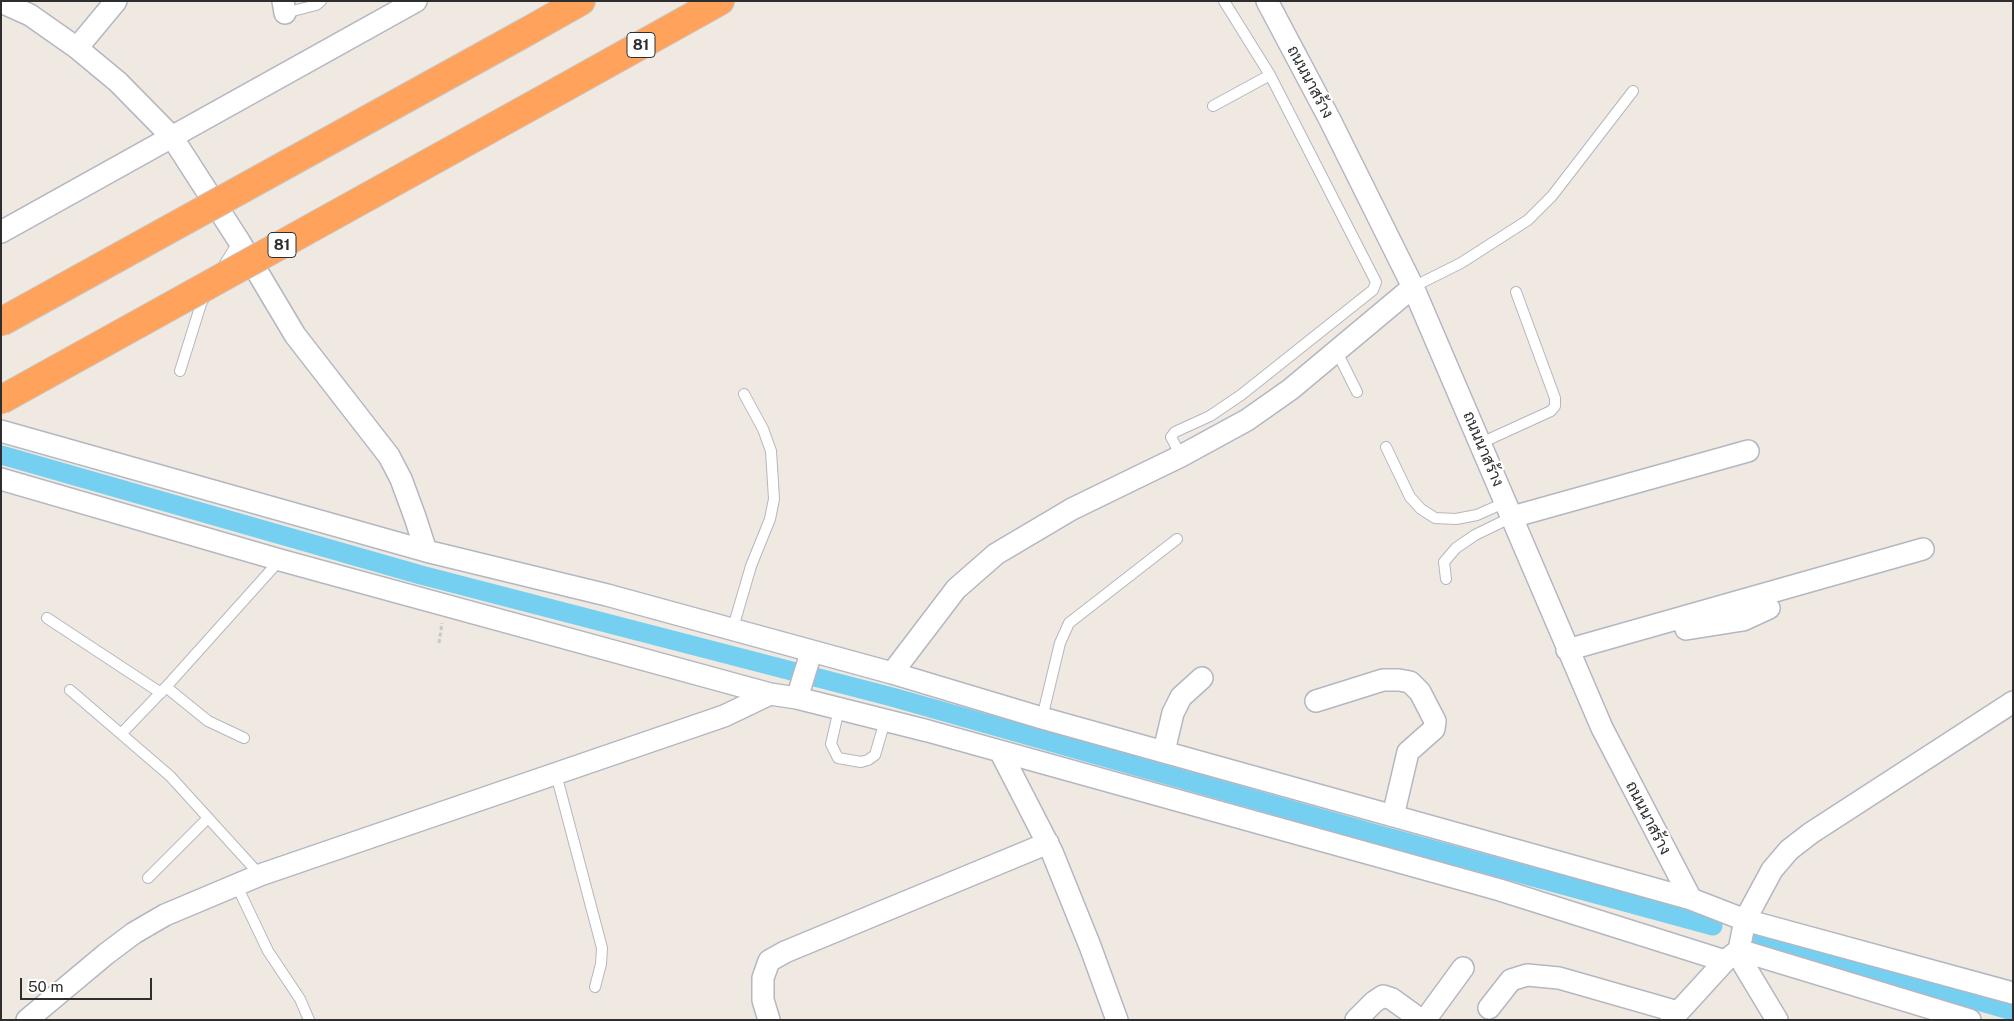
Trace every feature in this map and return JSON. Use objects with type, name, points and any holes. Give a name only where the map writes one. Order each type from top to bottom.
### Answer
[{"type":"highway","points":[[1,322],[581,1]]},
{"type":"highway","name":"81","points":[[1,400],[720,1]]},
{"type":"street","points":[[77,48],[116,1]]},
{"type":"street","points":[[1,232],[416,1]]},
{"type":"street","name":"ถนนนาสร้าง","points":[[1268,1],[1414,287],[1567,650],[1602,728],[1691,899]]},
{"type":"street","points":[[1,2],[30,14],[77,48],[118,82],[172,137],[239,241],[295,335],[389,456],[401,479],[416,516],[426,551]]},
{"type":"street","points":[[892,673],[956,589],[996,554],[1072,509],[1181,456],[1248,420],[1291,389],[1414,287]]},
{"type":"street","points":[[1,431],[426,551],[606,595],[732,631],[810,658],[892,673],[1042,718],[1691,899],[1745,920],[2013,993]]},
{"type":"street","points":[[1509,510],[1748,451]]},
{"type":"street","points":[[1,479],[280,560],[770,694],[799,694],[839,709],[928,731],[1001,753],[1970,1020]]},
{"type":"street","points":[[1567,650],[1923,549]]},
{"type":"street","points":[[1648,627],[1678,631],[1716,623],[1743,620],[1769,608]]},
{"type":"street","points":[[799,694],[810,658]]},
{"type":"street","points":[[1164,751],[1173,712],[1181,697],[1202,678]]},
{"type":"street","points":[[1316,701],[1383,680],[1410,682],[1420,692],[1435,721],[1434,729],[1408,752],[1393,816]]},
{"type":"street","points":[[27,1020],[106,954],[134,933],[165,915],[260,875],[724,716],[770,694]]},
{"type":"street","points":[[1490,1008],[1511,980],[1527,975],[1559,978],[1675,1016],[1732,955],[1745,920],[1772,870],[1789,850],[1811,833],[2013,702]]},
{"type":"street","points":[[1001,753],[1048,844],[1090,946],[1115,1019]]},
{"type":"street","points":[[769,1020],[763,1000],[763,978],[769,961],[785,952],[1048,844]]},
{"type":"street","points":[[1732,955],[1744,965],[1777,1020]]},
{"type":"street","points":[[1425,1020],[1463,968]]},
{"type":"street","points":[[1356,1020],[1383,996],[1392,999],[1421,1020]]},
{"type":"lane","points":[[284,7],[316,5],[321,1]]},
{"type":"lane","points":[[1181,456],[1171,437],[1175,432],[1210,416],[1241,395],[1373,290],[1376,282],[1270,75],[1224,1]]},
{"type":"lane","points":[[1213,106],[1270,75]]},
{"type":"lane","points":[[1414,287],[1461,263],[1528,220],[1552,196],[1633,91]]},
{"type":"lane","points":[[180,370],[201,304],[239,241]]},
{"type":"lane","points":[[1480,443],[1551,411],[1555,406],[1555,398],[1516,292]]},
{"type":"lane","points":[[1337,352],[1357,392]]},
{"type":"lane","points":[[732,631],[751,566],[770,520],[774,499],[771,452],[763,429],[744,394]]},
{"type":"lane","points":[[1386,447],[1410,497],[1421,509],[1435,518],[1456,519],[1509,510]]},
{"type":"lane","points":[[1446,578],[1444,562],[1456,548],[1509,510]]},
{"type":"lane","points":[[1042,718],[1060,642],[1069,623],[1177,539]]},
{"type":"lane","points":[[121,734],[164,690],[280,560]]},
{"type":"lane","points":[[47,618],[164,690],[208,721],[244,738]]},
{"type":"lane","points":[[70,690],[170,776],[260,875]]},
{"type":"lane","points":[[839,709],[831,744],[838,758],[861,762],[875,755],[885,721]]},
{"type":"lane","points":[[556,774],[602,948],[601,964],[595,987]]},
{"type":"lane","points":[[148,878],[208,818]]},
{"type":"lane","points":[[236,884],[268,951],[300,999],[309,1020]]},
{"type":"waterway","points":[[1,455],[421,575],[892,697],[1383,836],[1713,926]]},
{"type":"waterway","points":[[1759,938],[2013,1011]]}]
